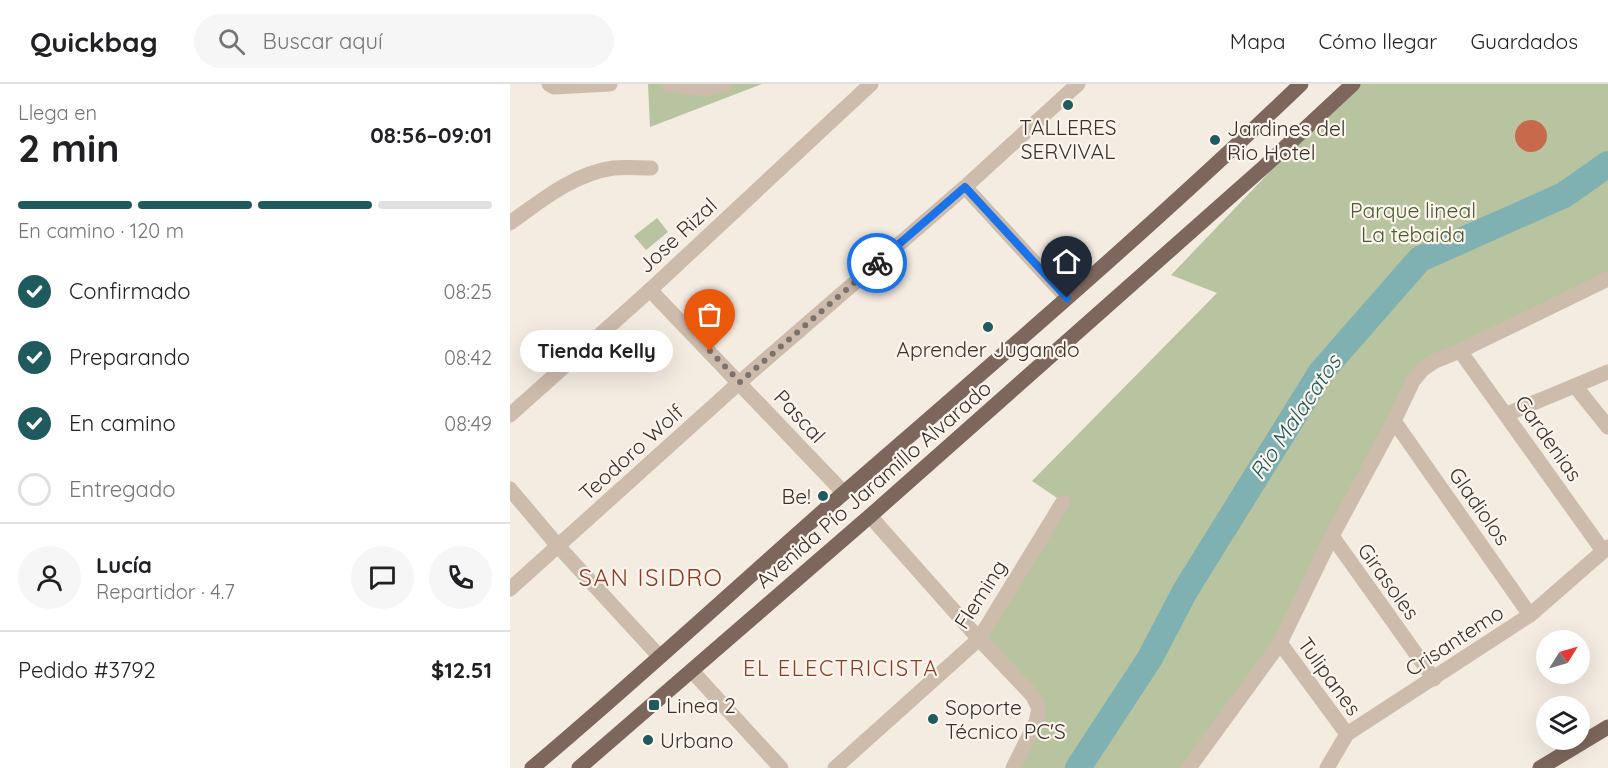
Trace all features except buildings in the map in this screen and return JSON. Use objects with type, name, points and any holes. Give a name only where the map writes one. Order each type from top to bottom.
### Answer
[{"type":"main road","name":"Avenida Pío Jaramillo Alvarado","points":[[532,768],[600,711],[1067,298],[1246,137],[1301,84]]},
{"type":"main road","name":"Avenida Pío Jaramillo Alvarado","points":[[579,768],[870,516],[1265,166],[1353,84]]},
{"type":"main road","points":[[1540,768],[1608,727]]},
{"type":"street","points":[[553,85],[610,84]]},
{"type":"street","points":[[668,84],[703,89],[726,84]]},
{"type":"street","name":"Jose Rizal","points":[[510,415],[650,290],[871,84]]},
{"type":"street","name":"Teodoro Wolf","points":[[510,589],[740,382],[965,187],[1078,84]]},
{"type":"street","points":[[510,223],[576,179],[613,168],[651,168]]},
{"type":"street","points":[[965,187],[1067,298]]},
{"type":"street","points":[[1189,768],[1280,643],[1332,536],[1395,421],[1413,381],[1423,369],[1435,361],[1608,279]]},
{"type":"street","name":"Pascal","points":[[650,290],[844,493]]},
{"type":"street","name":"Gardenias","points":[[1460,351],[1606,549]]},
{"type":"street","points":[[1507,414],[1608,372]]},
{"type":"street","points":[[1575,386],[1608,427]]},
{"type":"street","name":"Gladiolos","points":[[1395,421],[1530,615]]},
{"type":"street","points":[[510,489],[558,546],[659,657]]},
{"type":"street","name":"Fleming","points":[[835,768],[980,639],[1063,502]]},
{"type":"street","points":[[870,516],[1033,696],[1039,709],[1036,722],[1013,768]]},
{"type":"street","name":"Girasoles","points":[[1332,536],[1434,678]]},
{"type":"street","name":"Crisantemo","points":[[1327,768],[1347,734],[1530,615],[1606,549]]},
{"type":"street","name":"Tulipanes","points":[[1280,643],[1347,734]]},
{"type":"street","points":[[692,671],[781,768]]},
{"type":"green space","points":[[648,84],[762,84],[650,127]]},
{"type":"green space","name":"Parque lineal La tebaida","points":[[1354,84],[1608,84],[1608,279],[1422,369],[1280,643],[1189,768],[1013,768],[1039,709],[980,639],[1063,502],[1032,481],[1217,293],[1171,275]]},
{"type":"green space","points":[[657,218],[668,232],[646,250],[634,236]]},
{"type":"waterway","name":"Rio Malacatos","points":[[1078,768],[1150,658],[1185,591],[1321,372],[1420,259],[1564,195],[1608,164]]},
{"type":"way so far","points":[[710,351],[740,382],[877,263]]},
{"type":"place","name":"TALLERES SERVIVAL","points":[[1068,105]]},
{"type":"place","name":"Jardines del Rio Hotel","points":[[1215,140]]},
{"type":"place","name":"Aprender Jugando","points":[[988,327]]},
{"type":"place","name":"Tienda Kelly","points":[[710,351]]},
{"type":"place","name":"Be!","points":[[823,496]]},
{"type":"place","name":"Linea 2","points":[[654,705]]},
{"type":"place","name":"Soporte Técnico PC'S","points":[[933,719]]},
{"type":"place","name":"Urbano","points":[[648,740]]},
{"type":"district","name":"SAN ISIDRO","points":[[651,577]]},
{"type":"district","name":"EL ELECTRICISTA","points":[[841,668]]},
{"type":"route","points":[[877,263],[965,187],[1067,298]]}]
